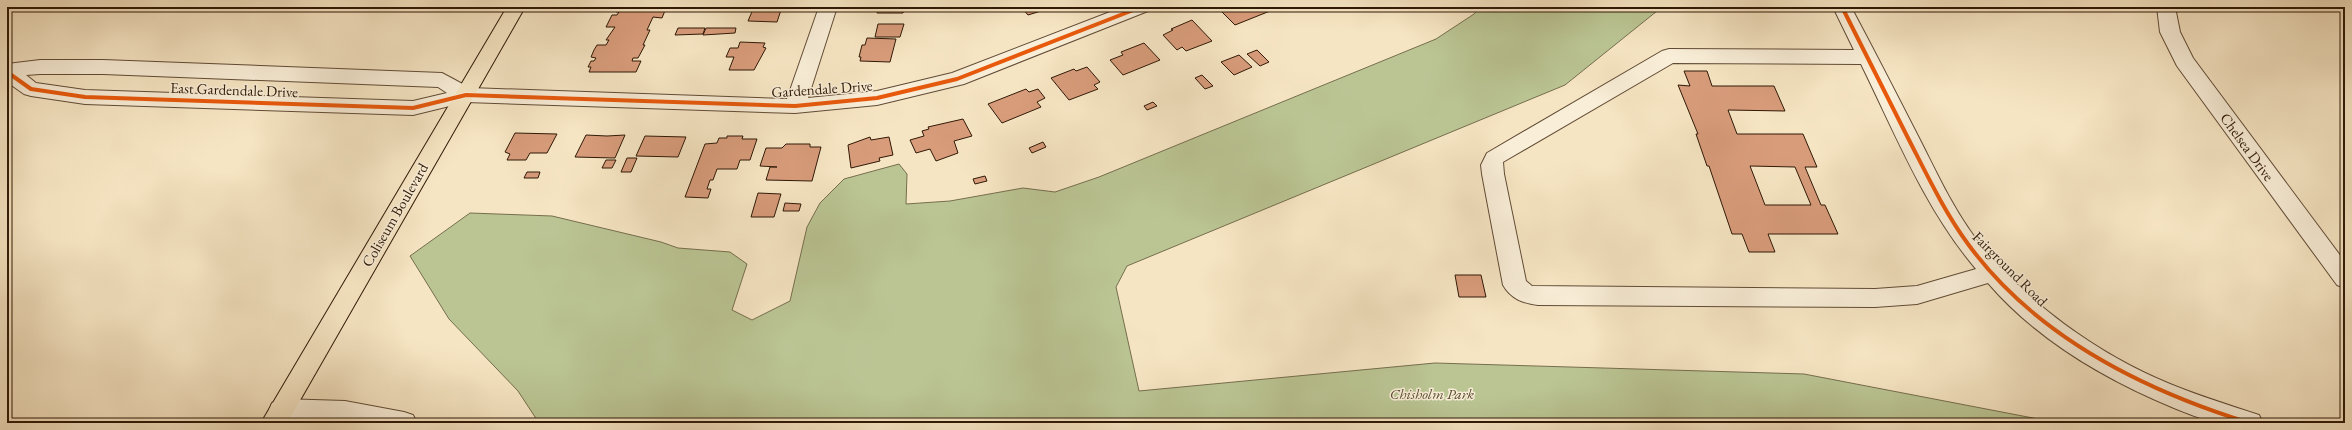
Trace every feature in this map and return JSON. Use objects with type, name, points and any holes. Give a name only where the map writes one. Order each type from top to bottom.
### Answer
[{"type":"main road","name":"Coliseum Boulevard","points":[[277,416],[466,95],[516,7]]},
{"type":"street","points":[[795,106],[828,7]]},
{"type":"street","name":"Gardendale Drive","points":[[466,95],[795,106],[877,98],[957,79],[1141,7]]},
{"type":"street","name":"Fairground Road","points":[[1842,7],[1932,187],[1958,233],[1993,273],[2044,321],[2084,350],[2166,394],[2250,423]]},
{"type":"street","name":"Chelsea Drive","points":[[2166,7],[2170,32],[2184,61],[2345,279]]},
{"type":"street","points":[[1867,57],[1679,54],[1669,56],[1494,158],[1492,165],[1493,174],[1515,285],[1526,294],[1538,296],[1875,298],[1917,295],[1993,273]]},
{"type":"street","name":"East Gardendale Drive","points":[[7,72],[40,67],[103,67],[442,80],[466,95]]},
{"type":"street","name":"East Gardendale Drive","points":[[7,72],[31,90],[85,97],[413,108],[466,95]]},
{"type":"street","points":[[277,416],[345,412],[404,423]]},
{"type":"green space","name":"Chisholm Park","points":[[1480,7],[1662,7],[1565,85],[1127,266],[1116,287],[1139,391],[1435,363],[1804,374],[2059,423],[539,423],[518,391],[449,319],[410,256],[470,213],[552,216],[661,242],[678,248],[730,252],[747,264],[732,310],[752,320],[790,301],[807,227],[820,203],[844,179],[899,164],[907,174],[906,204],[950,201],[1023,188],[1055,192],[1099,177],[1436,39],[1474,14]]},
{"type":"building","points":[[618,7],[666,8],[662,18],[653,17],[647,30],[650,30],[643,45],[645,45],[638,58],[633,58],[632,61],[641,61],[636,72],[589,72],[591,67],[588,67],[591,61],[594,61],[596,58],[591,57],[594,50],[597,45],[606,45],[609,40],[606,40],[615,27],[606,27],[612,15],[617,15],[619,12],[616,12]]},
{"type":"building","points":[[754,7],[782,7],[777,22],[748,21]]},
{"type":"building","points":[[878,7],[905,7],[903,13],[877,13]]},
{"type":"building","points":[[1021,7],[1054,7],[1028,15]]},
{"type":"building","points":[[1231,7],[1266,7],[1270,11],[1235,25],[1221,11]]},
{"type":"building","points":[[1192,20],[1212,41],[1186,51],[1182,47],[1177,50],[1163,35],[1173,30],[1171,29]]},
{"type":"building","points":[[878,24],[904,24],[900,37],[875,37]]},
{"type":"building","points":[[678,28],[705,28],[703,34],[675,35]]},
{"type":"building","points":[[706,28],[736,28],[735,33],[703,35]]},
{"type":"building","points":[[867,38],[896,39],[890,62],[860,61],[861,57],[859,57],[862,45],[865,45]]},
{"type":"building","points":[[740,42],[765,43],[763,47],[766,48],[754,70],[729,70],[734,57],[726,57],[730,48],[738,48]]},
{"type":"building","points":[[1144,43],[1160,60],[1123,75],[1110,60],[1123,55],[1121,52]]},
{"type":"building","points":[[1257,50],[1269,62],[1260,66],[1247,54]]},
{"type":"building","points":[[1239,55],[1252,67],[1234,75],[1221,62]]},
{"type":"building","points":[[1087,67],[1100,82],[1094,85],[1098,89],[1069,100],[1051,78],[1074,69],[1076,71]]},
{"type":"building","points":[[1684,71],[1707,71],[1712,86],[1774,86],[1785,111],[1728,110],[1737,134],[1803,134],[1817,167],[1805,167],[1821,205],[1825,205],[1838,234],[1768,234],[1775,252],[1749,252],[1742,234],[1732,234],[1709,166],[1707,166],[1696,134],[1698,134],[1678,85],[1690,86]],"holes":[[[1750,166],[1795,167],[1811,205],[1765,205]]]},
{"type":"building","points":[[1202,75],[1213,86],[1205,89],[1195,78]]},
{"type":"building","points":[[1026,89],[1029,92],[1038,89],[1045,98],[1037,102],[1041,107],[1002,123],[988,104]]},
{"type":"building","points":[[1153,102],[1157,106],[1147,110],[1144,106]]},
{"type":"building","points":[[963,119],[972,136],[954,141],[958,153],[936,161],[930,149],[916,153],[910,140],[924,136],[922,131],[929,129],[928,127]]},
{"type":"building","points":[[515,133],[557,134],[547,153],[530,153],[526,160],[507,160],[510,154],[505,152]]},
{"type":"building","points":[[586,135],[625,135],[615,158],[575,157]]},
{"type":"building","points":[[645,136],[686,137],[678,157],[636,156]]},
{"type":"building","points":[[727,136],[743,136],[742,139],[757,139],[750,160],[740,160],[737,169],[717,169],[713,180],[710,180],[707,189],[711,189],[708,198],[685,197],[705,144],[717,143],[719,138],[727,138]]},
{"type":"building","points":[[870,137],[871,140],[889,137],[893,155],[879,158],[880,161],[851,168],[848,145]]},
{"type":"building","points":[[1043,142],[1046,147],[1032,153],[1029,148]]},
{"type":"building","points":[[786,144],[810,144],[810,147],[821,147],[812,181],[766,180],[770,167],[777,167],[760,166],[766,148],[782,148]]},
{"type":"building","points":[[627,158],[637,158],[631,172],[621,172]]},
{"type":"building","points":[[606,160],[616,160],[612,168],[602,168]]},
{"type":"building","points":[[527,172],[540,172],[538,178],[524,178]]},
{"type":"building","points":[[985,176],[987,181],[975,184],[973,179]]},
{"type":"building","points":[[758,193],[781,194],[774,217],[751,217]]},
{"type":"building","points":[[785,203],[801,204],[799,211],[783,211]]},
{"type":"building","points":[[1455,275],[1481,275],[1486,297],[1459,297]]},
{"type":"cycle path","points":[[7,72],[31,89],[85,97],[413,108],[466,95],[795,106],[877,98],[957,79],[1141,7]]},
{"type":"cycle path","points":[[1842,7],[1942,205],[1969,245],[2000,281],[2036,314],[2075,344],[2116,369],[2160,391],[2205,409],[2250,423]]}]
